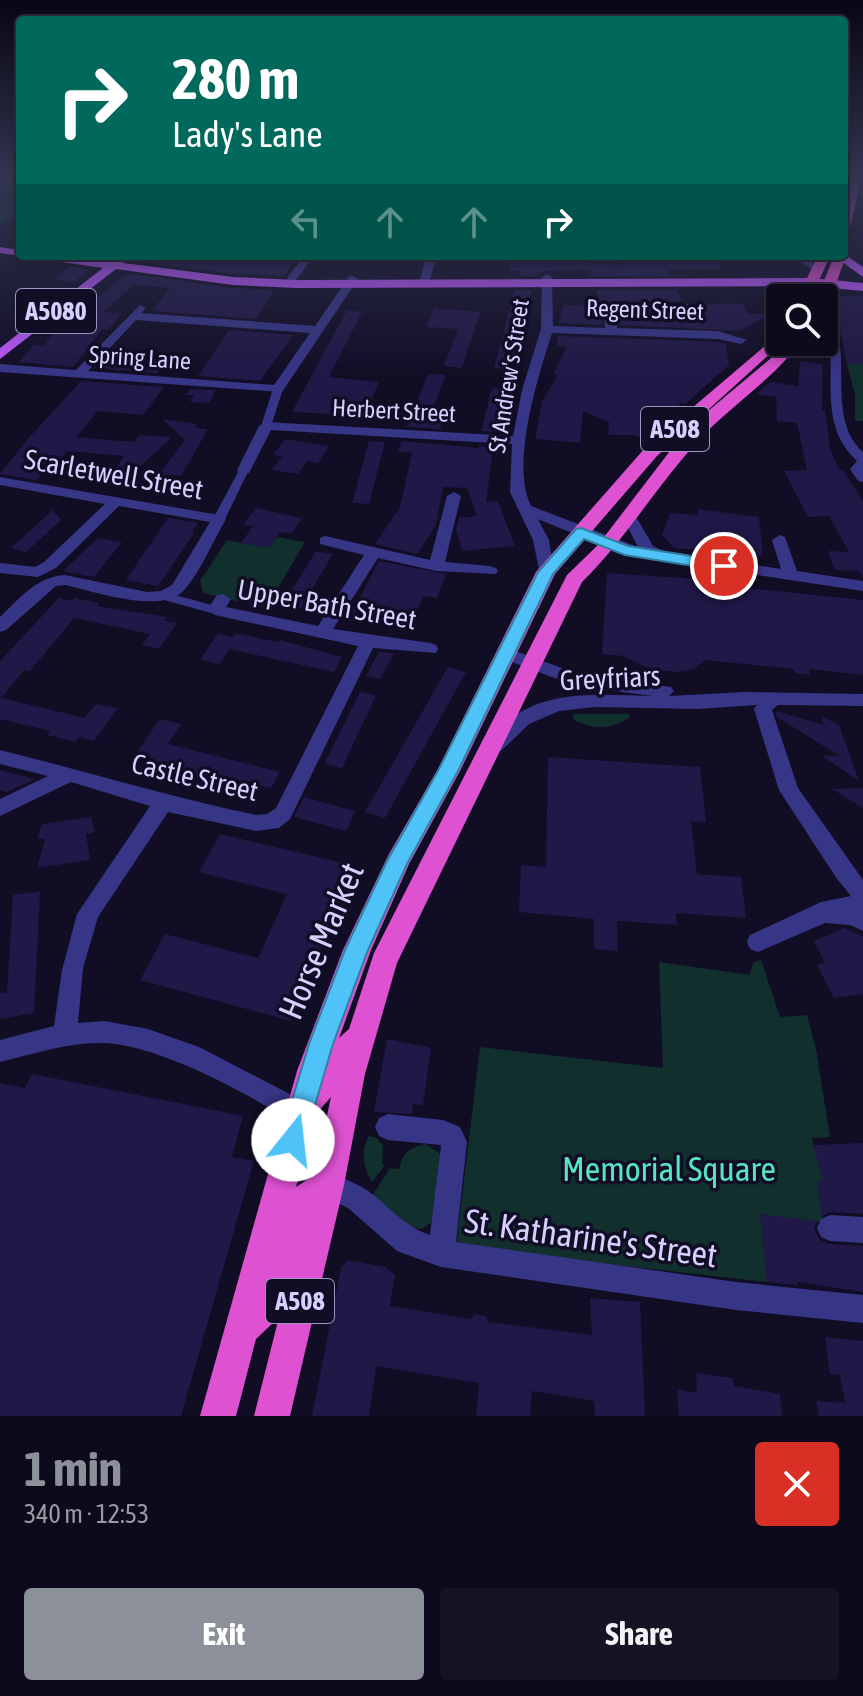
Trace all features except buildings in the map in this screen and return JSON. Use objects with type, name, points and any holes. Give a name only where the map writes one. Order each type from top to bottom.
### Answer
[{"type":"highway","points":[[830,284],[839,260]]},
{"type":"highway","name":"A508","points":[[581,532],[651,452],[766,349]]},
{"type":"highway","name":"A508","points":[[609,544],[676,455],[714,414],[782,356]]},
{"type":"highway","name":"Horse Market","points":[[272,1416],[328,1185],[350,1074],[384,962],[492,748],[546,572],[581,532]]},
{"type":"highway","name":"Horse Market","points":[[218,1416],[300,1113],[321,1044],[357,950],[398,861],[520,660],[574,579],[609,544]]},
{"type":"highway","points":[[300,1113],[364,1029]]},
{"type":"highway","points":[[241,1330],[263,1309],[301,1206],[313,1192],[328,1185]]},
{"type":"main road","points":[[845,260],[863,276]]},
{"type":"main road","points":[[120,261],[211,273],[352,282]]},
{"type":"main road","points":[[120,261],[233,281],[832,279],[863,276]]},
{"type":"main road","name":"A5080","points":[[0,355],[120,261]]},
{"type":"main road","points":[[548,280],[768,282],[789,288],[813,278]]},
{"type":"main road","points":[[832,279],[863,287]]},
{"type":"street","points":[[292,278],[306,260]]},
{"type":"street","points":[[424,282],[431,260]]},
{"type":"street","points":[[798,260],[813,278]]},
{"type":"street","points":[[804,260],[813,278]]},
{"type":"street","name":"St Andrew's Street","points":[[546,572],[541,540],[517,492],[519,440],[528,390],[547,329],[548,280]]},
{"type":"street","points":[[164,596],[178,588],[219,519],[266,426],[278,389],[352,282]]},
{"type":"street","points":[[611,330],[610,309],[691,307]]},
{"type":"street","points":[[78,375],[136,312],[317,330]]},
{"type":"street","name":"Regent Street","points":[[547,329],[718,335],[741,340]]},
{"type":"street","points":[[836,356],[838,415],[849,449],[862,465]]},
{"type":"street","name":"Spring Lane","points":[[0,368],[278,389]]},
{"type":"street","name":"Herbert Street","points":[[266,426],[519,440]]},
{"type":"street","name":"Scarletwell Street","points":[[0,481],[219,519]]},
{"type":"street","points":[[436,566],[454,496]]},
{"type":"street","points":[[0,626],[116,501]]},
{"type":"street","points":[[526,509],[609,544],[662,556],[863,586]]},
{"type":"street","points":[[546,518],[574,519],[591,516],[603,509]]},
{"type":"street","points":[[629,516],[647,549],[662,556]]},
{"type":"street","points":[[780,540],[791,576]]},
{"type":"street","points":[[325,541],[436,566],[490,571]]},
{"type":"street","points":[[322,633],[373,553]]},
{"type":"street","name":"Upper Bath Street","points":[[0,568],[46,573],[65,580],[147,597],[164,596],[219,605],[368,642],[430,649]]},
{"type":"street","name":"Castle Street","points":[[0,757],[71,774],[163,803],[256,823],[272,822],[283,813],[368,642]]},
{"type":"street","name":"Greyfriars","points":[[520,660],[552,674],[601,685],[744,698],[861,700]]},
{"type":"street","name":"Greyfriars","points":[[492,748],[523,719],[557,705],[595,701],[698,703],[744,698]]},
{"type":"street","points":[[774,698],[763,709],[789,790],[844,873],[863,894]]},
{"type":"street","points":[[0,808],[71,774]]},
{"type":"street","points":[[65,1035],[74,966],[88,914],[163,803]]},
{"type":"street","points":[[758,942],[829,908],[863,903]]},
{"type":"street","points":[[817,916],[853,916],[863,922]]},
{"type":"street","points":[[0,1051],[65,1035],[104,1032],[148,1040],[191,1055],[300,1113],[318,1128],[334,1150]]},
{"type":"street","points":[[388,1127],[443,1133],[451,1136],[454,1142],[441,1253]]},
{"type":"street","name":"St. Katharine's Street","points":[[328,1185],[357,1199],[407,1241],[441,1253],[736,1296],[863,1309]]},
{"type":"street","points":[[830,1228],[863,1230]]},
{"type":"green space","points":[[847,364],[863,364],[863,421],[855,421],[855,395]]},
{"type":"green space","points":[[277,537],[305,542],[266,608],[203,593],[200,581],[227,540],[269,548]]},
{"type":"green space","points":[[573,714],[629,714],[630,717],[616,724],[596,727],[574,720]]},
{"type":"green space","name":"Memorial Square","points":[[761,960],[780,1017],[807,1015],[816,1049],[830,1137],[812,1138],[823,1181],[817,1183],[823,1222],[761,1215],[767,1282],[456,1247],[480,1047],[663,1068],[659,962],[750,975],[753,963]]},
{"type":"green space","points":[[369,1136],[377,1138],[383,1146],[382,1164],[385,1165],[372,1182],[364,1159]]},
{"type":"green space","points":[[426,1144],[443,1156],[435,1220],[422,1229],[411,1227],[372,1196],[390,1168],[399,1169],[408,1152]]},
{"type":"route","points":[[293,1140],[321,1044],[357,950],[398,861],[448,771],[546,572],[581,532],[625,550],[724,566]]}]
